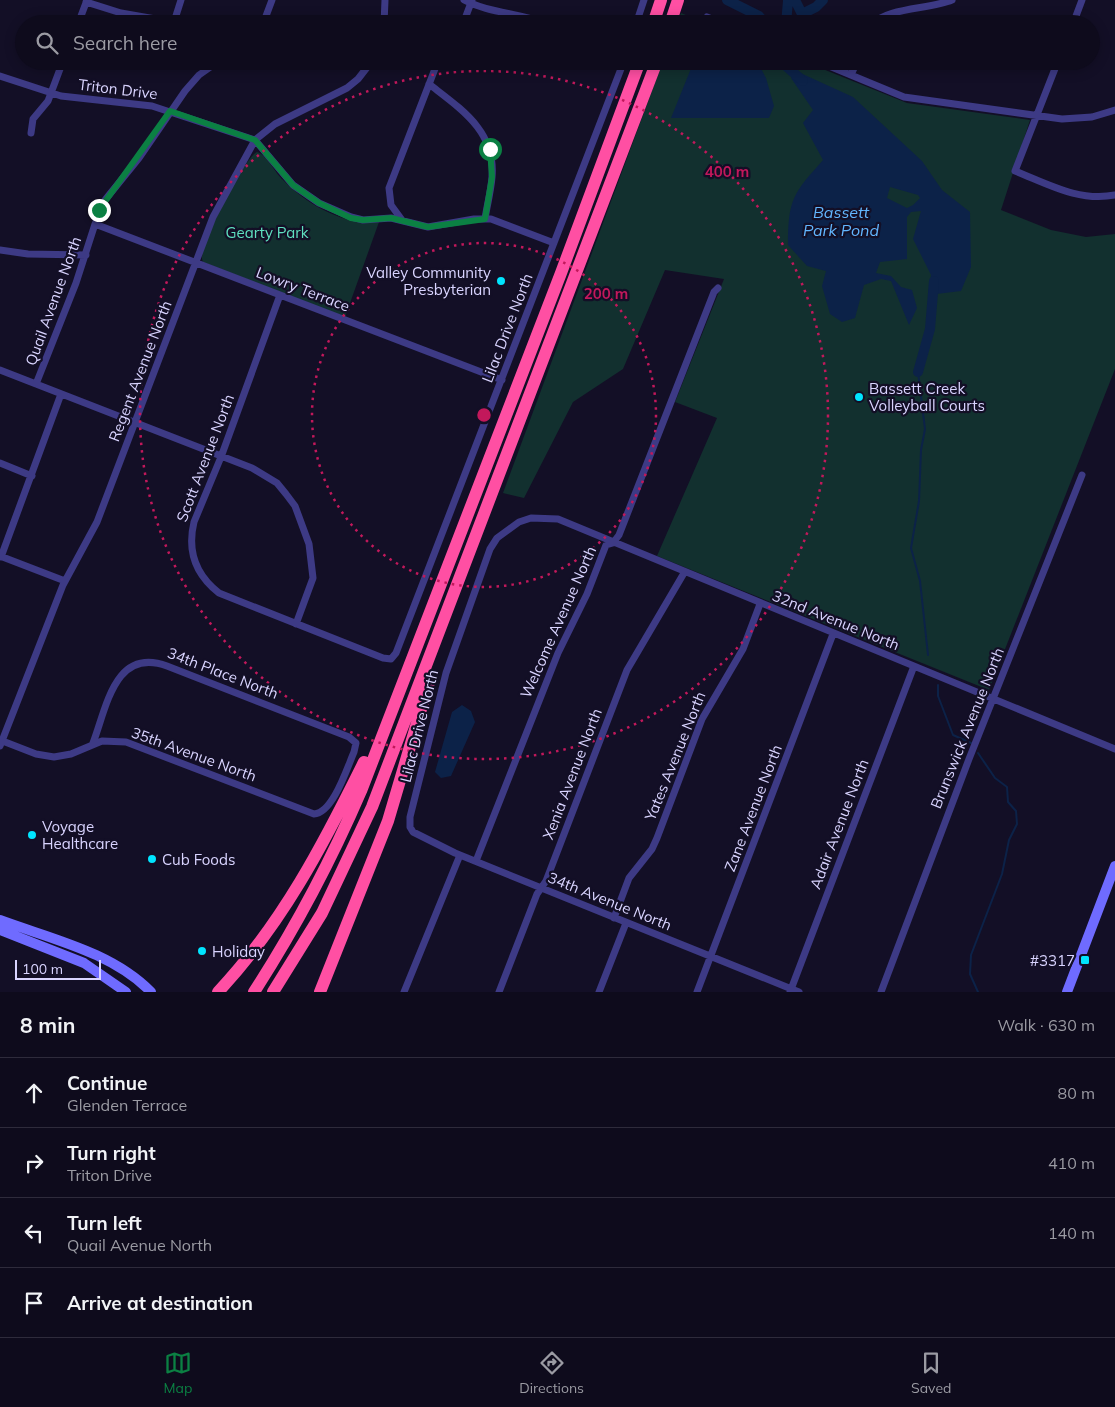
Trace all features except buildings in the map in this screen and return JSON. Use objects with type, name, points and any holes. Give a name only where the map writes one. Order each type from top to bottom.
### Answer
[{"type":"highway","points":[[656,15],[661,0]]},
{"type":"highway","points":[[673,15],[678,0]]},
{"type":"highway","points":[[254,992],[307,907],[336,850],[401,688],[561,273],[637,70]]},
{"type":"highway","points":[[273,992],[322,914],[354,849],[458,586],[654,70]]},
{"type":"highway","points":[[320,992],[388,821],[429,680],[446,633],[458,586]]},
{"type":"highway","points":[[218,992],[250,955],[286,908],[310,868],[401,688]]},
{"type":"street","points":[[176,15],[181,0]]},
{"type":"street","points":[[266,15],[272,0]]},
{"type":"street","points":[[384,0],[384,15]]},
{"type":"street","points":[[639,15],[644,0]]},
{"type":"street","points":[[888,15],[937,6],[952,0]]},
{"type":"street","points":[[1076,15],[1082,0]]},
{"type":"street","points":[[82,15],[87,1],[121,13],[133,15]]},
{"type":"street","points":[[465,15],[469,1],[525,15]]},
{"type":"street","points":[[31,133],[33,119],[51,93],[60,70]]},
{"type":"street","name":"Quail Avenue North","points":[[36,384],[86,255],[95,224],[105,200],[139,158],[170,111],[194,80],[207,70]]},
{"type":"street","name":"Regent Avenue North","points":[[1,742],[65,581],[97,522],[213,217],[255,140],[275,124],[347,88],[358,80],[365,70]]},
{"type":"street","points":[[402,220],[391,205],[390,188],[434,70]]},
{"type":"street","name":"Lilac Drive North","points":[[390,659],[396,654],[621,70]]},
{"type":"street","points":[[838,70],[904,97],[1077,119],[1115,110]]},
{"type":"street","points":[[851,75],[853,70]]},
{"type":"street","points":[[1054,70],[1015,171],[1077,195],[1102,197],[1115,195]]},
{"type":"street","name":"Triton Drive","points":[[0,76],[51,93],[80,99],[145,105],[170,111],[255,140]]},
{"type":"street","points":[[429,84],[478,125],[490,149],[492,177],[485,219]]},
{"type":"street","points":[[255,140],[293,185],[331,210],[363,220],[391,218],[428,227],[485,219],[554,243]]},
{"type":"street","name":"Lowry Terrace","points":[[95,224],[502,380]]},
{"type":"street","points":[[0,250],[28,254],[86,255]]},
{"type":"street","name":"Welcome Avenue North","points":[[476,861],[558,653],[587,594],[606,545],[613,542],[619,535],[714,292],[718,288]]},
{"type":"street","name":"Scott Avenue North","points":[[280,295],[192,533],[193,556],[197,567],[210,586],[220,593],[383,658],[390,659]]},
{"type":"street","points":[[0,370],[252,468],[277,483],[295,506],[301,519],[309,544],[314,570],[311,586],[296,624]]},
{"type":"street","points":[[62,394],[0,556],[65,581]]},
{"type":"street","points":[[0,463],[32,476]]},
{"type":"street","name":"Brunswick Avenue North","points":[[881,992],[993,699],[1082,475]]},
{"type":"street","name":"Lilac Drive North","points":[[412,832],[410,817],[438,702],[490,549],[497,538],[519,522],[546,517]]},
{"type":"street","name":"32nd Avenue North","points":[[546,517],[558,519],[684,573],[1115,749]]},
{"type":"street","name":"Xenia Avenue North","points":[[499,992],[537,894],[542,888],[627,670],[684,573]]},
{"type":"street","name":"Yates Avenue North","points":[[614,918],[629,878],[652,849],[702,719],[743,649],[760,604]]},
{"type":"street","name":"Zane Avenue North","points":[[697,992],[834,634]]},
{"type":"street","name":"34th Place North","points":[[93,743],[114,688],[123,672],[139,662],[147,661],[167,666],[349,736],[356,743],[354,752],[330,805],[320,813]]},
{"type":"street","name":"Adair Avenue North","points":[[791,990],[914,666]]},
{"type":"street","name":"35th Avenue North","points":[[1,742],[54,758],[71,754],[93,743],[114,740],[126,742],[309,812],[320,813]]},
{"type":"street","name":"34th Avenue North","points":[[412,832],[460,855],[799,992]]},
{"type":"street","points":[[404,992],[460,855]]},
{"type":"street","points":[[1067,992],[1115,866]]},
{"type":"street","points":[[0,920],[102,958],[122,968],[151,992]]},
{"type":"street","points":[[599,992],[626,922]]},
{"type":"street","points":[[0,930],[84,963],[126,992]]},
{"type":"green space","points":[[660,70],[825,70],[907,103],[1030,120],[1001,210],[1051,230],[1086,237],[1115,234],[1115,369],[989,690],[657,556],[717,418],[675,402],[724,279],[665,270],[623,369],[573,402],[524,498],[503,493]]},
{"type":"green space","name":"Gearty Park","points":[[257,152],[268,160],[280,177],[293,189],[326,212],[352,220],[379,222],[345,317],[203,262],[203,250],[215,220],[243,169]]},
{"type":"water","points":[[690,70],[762,70],[774,106],[769,118],[671,118]]},
{"type":"water","name":"Bassett Park Pond","points":[[796,71],[853,97],[922,161],[942,190],[970,212],[971,267],[961,291],[928,295],[931,275],[913,239],[921,211],[911,212],[907,217],[907,259],[880,262],[876,273],[891,276],[901,287],[912,290],[917,308],[909,325],[891,281],[881,279],[864,285],[855,318],[842,322],[830,314],[822,286],[826,271],[807,266],[788,245],[791,206],[799,189],[823,160],[803,123],[813,110],[791,78]],"holes":[[[890,187],[918,195],[920,198],[907,208],[887,198]]]},
{"type":"water","points":[[462,705],[471,711],[475,722],[451,776],[441,778],[435,772],[452,712]]},
{"type":"waterway","points":[[727,0],[757,15]]},
{"type":"waterway","points":[[795,0],[802,14],[816,7],[823,0]]},
{"type":"waterway","points":[[787,15],[788,1],[795,0]]},
{"type":"waterway","points":[[790,70],[803,81]]},
{"type":"waterway","points":[[918,372],[930,329],[934,281]]},
{"type":"waterway","points":[[918,372],[925,429],[921,450],[919,501],[911,548],[920,581],[928,655]]},
{"type":"waterway","points":[[938,685],[938,696],[953,735],[971,743]]},
{"type":"waterway","points":[[978,753],[995,778],[1007,787],[1008,802],[1016,811],[1017,824],[1009,840],[1002,874],[971,955],[970,974],[978,992]]},
{"type":"place","name":"Valley Community Presbyterian","points":[[501,281]]},
{"type":"place","name":"Bassett Creek Volleyball Courts","points":[[859,397]]},
{"type":"place","name":"Voyage Healthcare","points":[[32,835]]},
{"type":"place","name":"Cub Foods","points":[[152,859]]},
{"type":"place","name":"Holiday","points":[[202,951]]},
{"type":"place","name":"#3317","points":[[1085,960]]},
{"type":"route","points":[[99,210],[139,158],[170,111],[255,140],[293,185],[306,195],[331,210],[351,218],[363,220],[391,218],[428,227],[474,219],[485,219],[492,177],[490,149]]}]
